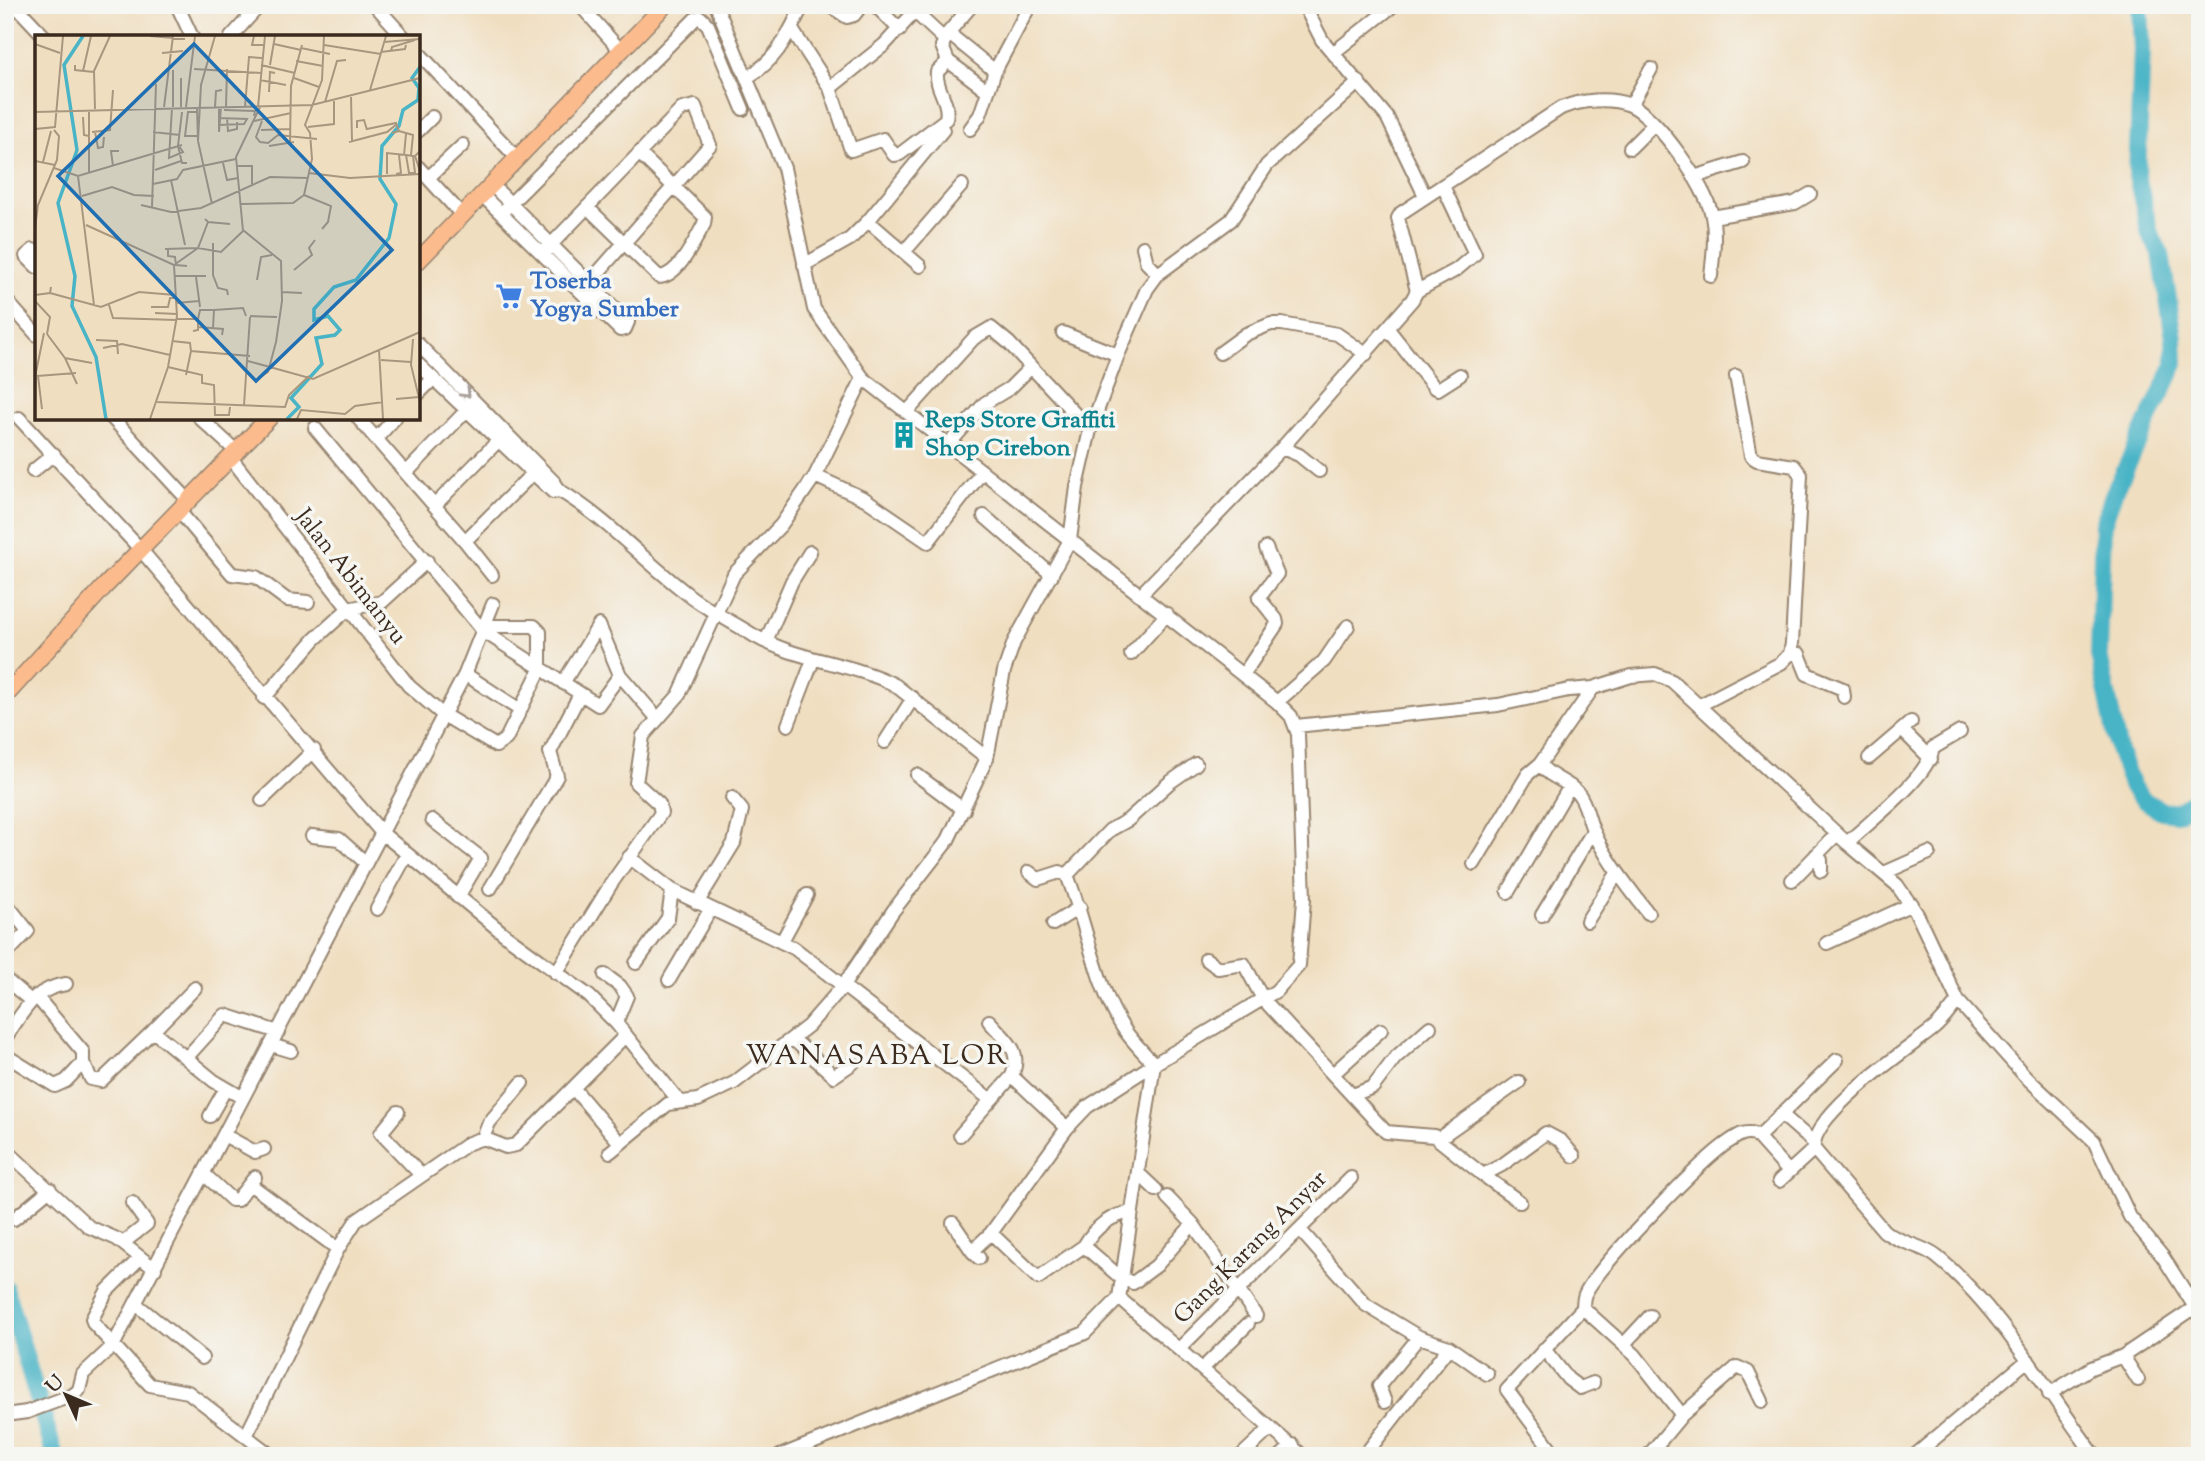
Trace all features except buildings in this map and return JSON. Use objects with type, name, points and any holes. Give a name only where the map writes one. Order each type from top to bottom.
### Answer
[{"type":"main road","points":[[420,259],[665,5]]},
{"type":"main road","points":[[5,696],[267,420]]},
{"type":"street","points":[[15,5],[43,35]]},
{"type":"street","points":[[177,5],[191,35]]},
{"type":"street","points":[[233,35],[260,5]]},
{"type":"street","points":[[375,5],[402,35]]},
{"type":"street","points":[[580,5],[621,51]]},
{"type":"street","points":[[716,5],[784,168],[811,297],[820,319],[863,378],[1277,702],[1296,726],[1304,900],[1302,955],[1289,980],[1263,999],[1094,1101],[1068,1128],[975,1254],[953,1223]]},
{"type":"street","points":[[829,5],[847,17],[854,15],[862,5]]},
{"type":"street","points":[[875,5],[900,30]]},
{"type":"street","points":[[972,5],[946,37],[942,49],[948,61],[988,91]]},
{"type":"street","points":[[970,129],[981,115],[995,71],[1030,5]]},
{"type":"street","points":[[1304,5],[1315,30],[1387,117],[1424,196]]},
{"type":"street","points":[[1333,53],[1394,5]]},
{"type":"street","points":[[830,88],[900,30],[918,9],[946,37],[995,71]]},
{"type":"street","points":[[506,208],[695,19],[700,17],[705,20],[720,49],[743,109]]},
{"type":"street","points":[[748,78],[768,63],[798,17]]},
{"type":"street","points":[[798,17],[830,88],[851,150],[883,139],[891,153],[900,154],[946,119],[947,106],[936,79],[937,72],[948,61]]},
{"type":"street","points":[[720,49],[732,42]]},
{"type":"street","points":[[420,54],[517,158]]},
{"type":"street","points":[[1631,105],[1651,69]]},
{"type":"street","points":[[610,1152],[665,1106],[679,1101],[698,1100],[734,1083],[793,1039],[843,986],[893,911],[948,840],[987,758],[1004,671],[1014,642],[1070,540],[1076,487],[1090,430],[1118,355],[1147,289],[1158,274],[1231,220],[1267,165],[1359,82]]},
{"type":"street","points":[[1418,290],[1398,218],[1407,206],[1443,187],[1540,120],[1585,101],[1631,105],[1654,124],[1694,177],[1712,217],[1711,276]]},
{"type":"street","points":[[487,190],[506,208],[546,250],[585,288],[667,198],[674,184],[710,145],[695,106],[682,108],[546,250]]},
{"type":"street","points":[[420,129],[432,117]]},
{"type":"street","points":[[1630,148],[1654,124]]},
{"type":"street","points":[[804,265],[850,239],[943,130]]},
{"type":"street","points":[[428,178],[463,145]]},
{"type":"street","points":[[587,207],[659,277],[665,277],[676,267],[704,224],[705,216],[639,153]]},
{"type":"street","points":[[1694,177],[1743,162]]},
{"type":"street","points":[[420,169],[462,215]]},
{"type":"street","points":[[904,252],[962,185]]},
{"type":"street","points":[[1141,594],[1282,448],[1388,329],[1418,290],[1456,270],[1475,254],[1443,187]]},
{"type":"street","points":[[1712,217],[1796,203],[1810,194]]},
{"type":"street","points":[[868,221],[920,266]]},
{"type":"street","points":[[1143,247],[1147,263],[1158,274]]},
{"type":"street","points":[[35,252],[33,250],[26,256],[35,265]]},
{"type":"street","points":[[5,299],[35,333]]},
{"type":"street","points":[[1220,353],[1246,334],[1271,324],[1283,324],[1337,334],[1366,354]]},
{"type":"street","points":[[907,412],[961,352],[987,328],[998,333],[1090,430]]},
{"type":"street","points":[[1388,329],[1434,387],[1448,383],[1460,375]]},
{"type":"street","points":[[1063,333],[1118,355]]},
{"type":"street","points":[[420,346],[554,482],[559,491],[603,520],[687,595],[766,641],[813,660],[878,676],[913,698],[987,758]]},
{"type":"street","points":[[420,367],[532,474],[553,492],[559,491]]},
{"type":"street","points":[[948,445],[985,403],[1010,388],[1031,367]]},
{"type":"street","points":[[1700,705],[1781,663],[1790,653],[1801,475],[1794,466],[1757,460],[1751,456],[1736,376]]},
{"type":"street","points":[[556,973],[662,809],[636,783],[641,740],[679,695],[734,574],[775,534],[815,476],[863,378]]},
{"type":"street","points":[[420,392],[433,379]]},
{"type":"street","points":[[406,473],[466,411]]},
{"type":"street","points":[[19,418],[141,550],[264,698],[314,750],[382,833],[458,897],[589,996],[616,1023],[679,1101]]},
{"type":"street","points":[[114,420],[184,506],[232,574],[256,576],[287,600],[308,602]]},
{"type":"street","name":"Jalan Abimanyu","points":[[202,420],[234,455],[348,609],[409,686],[442,714],[496,747],[506,739],[520,710]]},
{"type":"street","points":[[361,420],[466,541],[492,575]]},
{"type":"street","points":[[376,439],[393,420]]},
{"type":"street","points":[[315,428],[484,628],[540,670],[598,705],[620,675]]},
{"type":"street","points":[[435,505],[498,441]]},
{"type":"street","points":[[1282,448],[1299,455],[1319,471]]},
{"type":"street","points":[[33,471],[54,454]]},
{"type":"street","points":[[815,476],[865,499],[928,542],[982,472]]},
{"type":"street","points":[[466,541],[532,474]]},
{"type":"street","points":[[984,516],[1052,575]]},
{"type":"street","points":[[1243,675],[1277,624],[1259,598],[1278,574],[1266,548]]},
{"type":"street","points":[[766,641],[792,581],[810,552]]},
{"type":"street","points":[[264,698],[315,639],[348,609],[382,602],[427,561]]},
{"type":"street","points":[[5,1415],[27,1412],[77,1392],[83,1374],[113,1346],[205,1175],[465,674],[493,604]]},
{"type":"street","points":[[1132,654],[1167,614]]},
{"type":"street","points":[[563,683],[599,625],[620,675],[658,719]]},
{"type":"street","points":[[1277,702],[1324,661],[1348,626]]},
{"type":"street","points":[[465,674],[520,710],[540,670],[540,632],[537,627],[484,628]]},
{"type":"street","points":[[1790,653],[1800,656],[1807,674],[1843,689],[1844,697]]},
{"type":"street","points":[[788,725],[813,660]]},
{"type":"street","points":[[1296,726],[1498,705],[1631,676],[1655,674],[1672,681],[1700,705],[1842,838],[1884,873],[1912,904],[1958,1001],[2025,1076],[2094,1141],[2130,1217],[2164,1257],[2198,1309],[2123,1356],[2091,1368],[2049,1394]]},
{"type":"street","points":[[1474,864],[1528,774],[1540,764],[1581,689]]},
{"type":"street","points":[[490,889],[557,776],[550,752],[580,694]]},
{"type":"street","points":[[885,742],[913,698]]},
{"type":"street","points":[[1868,758],[1906,726],[1931,760]]},
{"type":"street","points":[[1792,880],[1816,855],[1842,838],[1931,760],[1933,748],[1960,732]]},
{"type":"street","points":[[262,800],[314,750]]},
{"type":"street","points":[[1067,875],[1110,830],[1128,821],[1182,772],[1196,764]]},
{"type":"street","points":[[1540,764],[1545,772],[1580,795],[1593,831],[1616,875],[1648,913]]},
{"type":"street","points":[[916,775],[964,810]]},
{"type":"street","points":[[1508,891],[1570,786]]},
{"type":"street","points":[[697,903],[738,833],[742,810],[732,798]]},
{"type":"street","points":[[432,820],[481,859],[458,897]]},
{"type":"street","points":[[1542,915],[1593,831]]},
{"type":"street","points":[[312,836],[339,839],[366,863]]},
{"type":"street","points":[[1884,873],[1929,853]]},
{"type":"street","points":[[1816,855],[1821,860],[1821,871]]},
{"type":"street","points":[[377,909],[407,856]]},
{"type":"street","points":[[629,857],[672,890],[710,910],[782,941],[991,1100]]},
{"type":"street","points":[[780,1456],[1085,1333],[1119,1298],[1154,1064],[1125,1030],[1104,987],[1080,907],[1067,875],[1060,872],[1038,879],[1029,872]]},
{"type":"street","points":[[1587,921],[1616,875]]},
{"type":"street","points":[[636,963],[668,918],[672,890]]},
{"type":"street","points":[[782,941],[807,895]]},
{"type":"street","points":[[5,902],[28,931],[5,955]]},
{"type":"street","points":[[1827,943],[1912,904]]},
{"type":"street","points":[[1053,924],[1080,907]]},
{"type":"street","points":[[668,980],[710,910]]},
{"type":"street","points":[[1206,960],[1218,968],[1244,964],[1263,999],[1386,1132],[1419,1133],[1438,1139],[1520,1202]]},
{"type":"street","points":[[605,975],[620,986],[627,996],[616,1023]]},
{"type":"street","points":[[5,979],[34,999],[83,1052],[83,1063],[91,1079],[101,1082],[195,988]]},
{"type":"street","points":[[5,1038],[34,999],[49,986],[66,984]]},
{"type":"street","points":[[1550,1454],[1507,1392],[1509,1385],[1583,1308],[1585,1293],[1601,1272],[1716,1152],[1744,1133],[1758,1137],[1784,1176],[1814,1145],[1856,1086],[1934,1028],[1958,1001]]},
{"type":"street","points":[[187,1057],[225,1015],[278,1032]]},
{"type":"street","points":[[961,1135],[1012,1076],[1017,1062],[1016,1052],[989,1021]]},
{"type":"street","points":[[1353,1095],[1373,1087],[1395,1058],[1430,1027]]},
{"type":"street","points":[[1333,1074],[1381,1030]]},
{"type":"street","points":[[153,1031],[226,1088],[243,1098]]},
{"type":"street","points":[[246,1436],[338,1249],[356,1221],[469,1143],[484,1138],[513,1147],[626,1035]]},
{"type":"street","points":[[793,1039],[834,1076],[853,1063]]},
{"type":"street","points":[[271,1045],[291,1051]]},
{"type":"street","points":[[5,1055],[55,1086],[66,1081],[83,1063]]},
{"type":"street","points":[[1758,1137],[1837,1060]]},
{"type":"street","points":[[1012,1076],[1068,1128]]},
{"type":"street","points":[[1438,1139],[1519,1082]]},
{"type":"street","points":[[484,1138],[489,1123],[522,1083]]},
{"type":"street","points":[[210,1115],[226,1088]]},
{"type":"street","points":[[574,1088],[620,1143]]},
{"type":"street","points":[[398,1112],[382,1133],[421,1175]]},
{"type":"street","points":[[1781,1114],[1814,1145],[1884,1231],[1893,1238],[1938,1258],[2028,1360],[2049,1394],[2095,1456]]},
{"type":"street","points":[[1483,1175],[1502,1166],[1546,1133],[1561,1141],[1574,1156]]},
{"type":"street","points":[[224,1135],[255,1152],[264,1149]]},
{"type":"street","points":[[5,1149],[89,1227],[123,1243],[155,1269]]},
{"type":"street","points":[[1138,1173],[1193,1224],[1240,1289],[1252,1320],[1203,1368]]},
{"type":"street","points":[[205,1175],[232,1200],[237,1200],[253,1181],[338,1249]]},
{"type":"street","name":"Gang Karang Anyar","points":[[1180,1348],[1301,1231],[1351,1178]]},
{"type":"street","points":[[14,1219],[50,1189]]},
{"type":"street","points":[[123,1243],[147,1224],[132,1203]]},
{"type":"street","points":[[991,1233],[1041,1279],[1084,1246],[1089,1237],[1115,1214],[1132,1212]]},
{"type":"street","points":[[1084,1246],[1127,1283],[1139,1281],[1193,1224]]},
{"type":"street","points":[[1301,1231],[1366,1305],[1419,1337],[1449,1347],[1488,1374]]},
{"type":"street","points":[[140,1258],[107,1291],[92,1319],[150,1385],[182,1388],[272,1456]]},
{"type":"street","points":[[1119,1298],[1303,1456]]},
{"type":"street","points":[[136,1304],[202,1358]]},
{"type":"street","points":[[1583,1308],[1624,1344],[1682,1415]]},
{"type":"street","points":[[1624,1344],[1650,1316]]},
{"type":"street","points":[[1385,1402],[1379,1386],[1419,1337]]},
{"type":"street","points":[[1364,1456],[1449,1347]]},
{"type":"street","points":[[1544,1349],[1572,1383],[1580,1388],[1592,1383]]},
{"type":"street","points":[[2123,1356],[2138,1380]]},
{"type":"street","points":[[1913,1456],[2028,1360]]},
{"type":"street","points":[[1648,1456],[1682,1415],[1737,1362],[1748,1372],[1762,1401]]},
{"type":"street","points":[[1241,1456],[1271,1428]]},
{"type":"street","points":[[1281,1456],[1293,1445]]},
{"type":"waterway","points":[[2140,5],[2142,49],[2137,176],[2150,234],[2161,254],[2174,338],[2175,364],[2113,495],[2103,525],[2099,655],[2119,752],[2132,787],[2145,801],[2162,811],[2177,813],[2200,795]]},
{"type":"waterway","points":[[5,1288],[55,1456]]},
{"type":"place","name":"Toserba Yogya Sumber","points":[[509,296]]},
{"type":"place","name":"Reps Store Graffiti Shop Cirebon","points":[[904,435]]},
{"type":"district","name":"WANASABA LOR","points":[[877,1057]]}]
